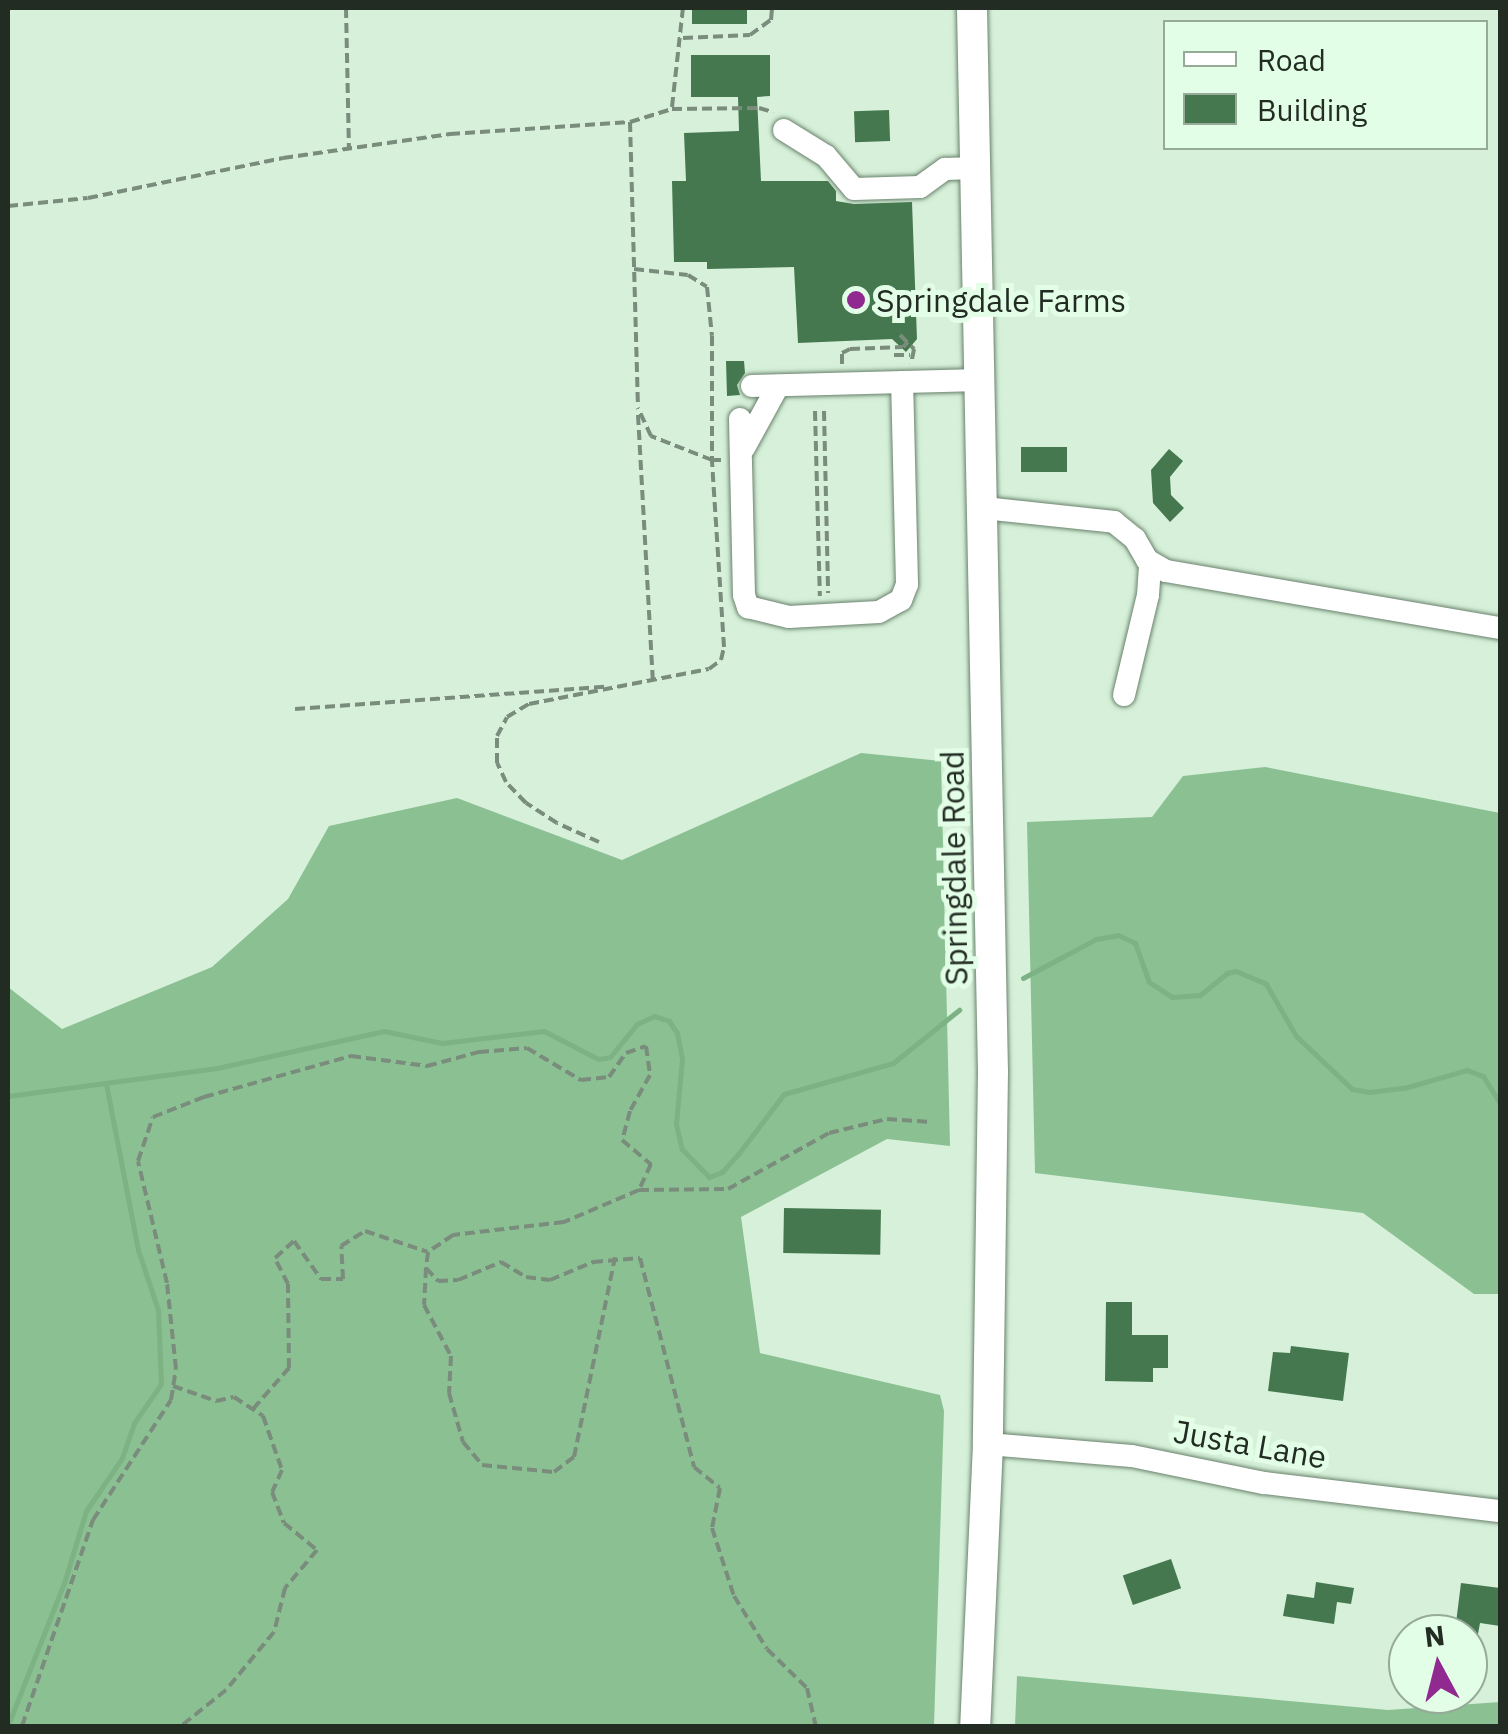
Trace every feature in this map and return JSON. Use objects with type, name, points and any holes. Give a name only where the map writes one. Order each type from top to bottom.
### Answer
[{"type":"main road","name":"Springdale Road","points":[[972,8],[992,1072],[988,1444],[975,1726]]},
{"type":"street","points":[[784,130],[826,156],[854,190],[920,187],[945,169],[975,168]]},
{"type":"street","points":[[752,386],[907,373],[979,380]]},
{"type":"street","points":[[740,418],[748,607],[759,613],[789,617],[863,615],[892,607],[901,600],[908,584],[907,373]]},
{"type":"street","points":[[741,457],[778,386]]},
{"type":"street","points":[[984,508],[1114,522],[1135,538],[1150,563],[1166,571],[1500,628]]},
{"type":"street","points":[[1124,695],[1148,595],[1150,563]]},
{"type":"street","name":"Justa Lane","points":[[988,1444],[1132,1456],[1264,1483],[1500,1511]]},
{"type":"path","points":[[346,8],[350,148]]},
{"type":"path","points":[[672,109],[684,38],[683,8]]},
{"type":"path","points":[[684,38],[750,35],[772,20],[772,8]]},
{"type":"path","points":[[8,206],[88,198],[350,148],[450,134],[630,122],[672,109],[768,109],[775,112],[784,130]]},
{"type":"path","points":[[630,122],[638,408],[652,680]]},
{"type":"path","points":[[600,842],[542,813],[506,782],[496,763],[497,736],[506,716],[529,704],[709,669],[721,660],[724,647],[712,460],[712,336],[707,287],[688,275],[634,270]]},
{"type":"path","points":[[900,335],[914,351],[907,373]]},
{"type":"path","points":[[842,353],[899,348],[908,342]]},
{"type":"path","points":[[899,348],[897,355],[910,355]]},
{"type":"path","points":[[638,408],[651,436],[712,460],[741,457]]},
{"type":"path","points":[[815,411],[820,606]]},
{"type":"path","points":[[824,411],[828,606]]},
{"type":"path","points":[[816,446],[825,446]]},
{"type":"path","points":[[817,479],[826,478]]},
{"type":"path","points":[[818,511],[826,511]]},
{"type":"path","points":[[818,543],[827,543]]},
{"type":"path","points":[[819,576],[828,576]]},
{"type":"path","points":[[295,709],[622,686]]},
{"type":"path","points":[[22,1726],[93,1520],[170,1400],[176,1369],[167,1283],[138,1160],[153,1117],[204,1097],[351,1056],[427,1066],[479,1052],[527,1048],[581,1080],[609,1078],[626,1054],[646,1046],[650,1075],[630,1111],[622,1140],[651,1164],[639,1190]]},
{"type":"path","points":[[616,1257],[574,1457],[554,1472],[482,1465],[464,1442],[449,1392],[451,1356],[424,1305],[428,1252],[454,1234],[564,1222],[639,1190],[728,1189],[829,1133],[887,1119],[931,1122]]},
{"type":"path","points":[[253,1410],[289,1368],[288,1284],[275,1258],[294,1241],[321,1278],[343,1279],[341,1246],[365,1231],[428,1252]]},
{"type":"path","points":[[426,1268],[438,1281],[458,1280],[501,1262],[526,1277],[550,1280],[616,1257],[640,1258],[694,1466],[720,1488],[712,1528],[734,1596],[766,1649],[808,1688],[816,1726]]},
{"type":"path","points":[[173,1386],[216,1401],[234,1396],[263,1416],[282,1470],[272,1492],[284,1524],[316,1550],[285,1588],[274,1632],[226,1690],[181,1726]]},
{"type":"green space","points":[[861,753],[941,761],[950,1146],[887,1139],[741,1217],[760,1353],[940,1395],[944,1411],[934,1726],[8,1726],[8,987],[62,1029],[212,967],[288,899],[329,826],[457,798],[622,860]]},
{"type":"green space","points":[[1265,767],[1500,813],[1500,1294],[1474,1294],[1363,1213],[1035,1173],[1027,822],[1152,817],[1183,776]]},
{"type":"green space","points":[[1017,1676],[1388,1710],[1388,1714],[1488,1714],[1488,1703],[1500,1702],[1500,1726],[1015,1726]]},
{"type":"building","points":[[692,8],[747,8],[747,24],[692,24]]},
{"type":"building","points":[[691,55],[770,55],[770,96],[757,97],[761,181],[828,181],[836,191],[836,201],[854,204],[912,202],[917,339],[906,352],[892,339],[798,343],[794,267],[707,269],[707,262],[674,262],[672,181],[686,181],[684,133],[739,131],[738,97],[691,97]]},
{"type":"building","points":[[889,110],[890,141],[855,142],[854,111]]},
{"type":"building","points":[[726,361],[744,361],[745,373],[737,385],[740,395],[727,396]]},
{"type":"building","points":[[1021,447],[1067,447],[1067,472],[1021,472]]},
{"type":"building","points":[[1169,449],[1183,461],[1170,477],[1171,495],[1184,508],[1170,522],[1153,503],[1151,470]]},
{"type":"building","points":[[784,1208],[881,1210],[880,1255],[783,1253]]},
{"type":"building","points":[[1106,1302],[1132,1302],[1132,1335],[1168,1335],[1168,1368],[1153,1368],[1153,1382],[1105,1381]]},
{"type":"building","points":[[1291,1346],[1349,1353],[1343,1401],[1268,1391],[1273,1352],[1290,1353]]},
{"type":"building","points":[[1171,1559],[1181,1588],[1133,1605],[1123,1576]]},
{"type":"building","points":[[1316,1582],[1354,1588],[1351,1604],[1337,1602],[1334,1624],[1283,1616],[1287,1594],[1314,1598]]},
{"type":"building","points":[[1461,1583],[1500,1588],[1500,1626],[1488,1624],[1488,1614],[1457,1614]]},
{"type":"waterway","points":[[1023,978],[1096,939],[1118,935],[1135,943],[1149,982],[1172,997],[1200,995],[1227,973],[1236,971],[1266,984],[1296,1036],[1352,1089],[1369,1092],[1404,1088],[1467,1070],[1483,1076],[1500,1103]]},
{"type":"waterway","points":[[8,1096],[217,1068],[384,1031],[442,1043],[544,1031],[598,1059],[610,1057],[637,1024],[654,1016],[669,1021],[677,1033],[682,1059],[676,1124],[682,1149],[709,1177],[722,1172],[784,1094],[893,1063],[959,1010]]},
{"type":"waterway","points":[[8,1725],[65,1580],[86,1511],[122,1458],[134,1423],[161,1384],[158,1310],[138,1250],[106,1084]]},
{"type":"place","name":"Springdale Farms","points":[[856,300]]}]
